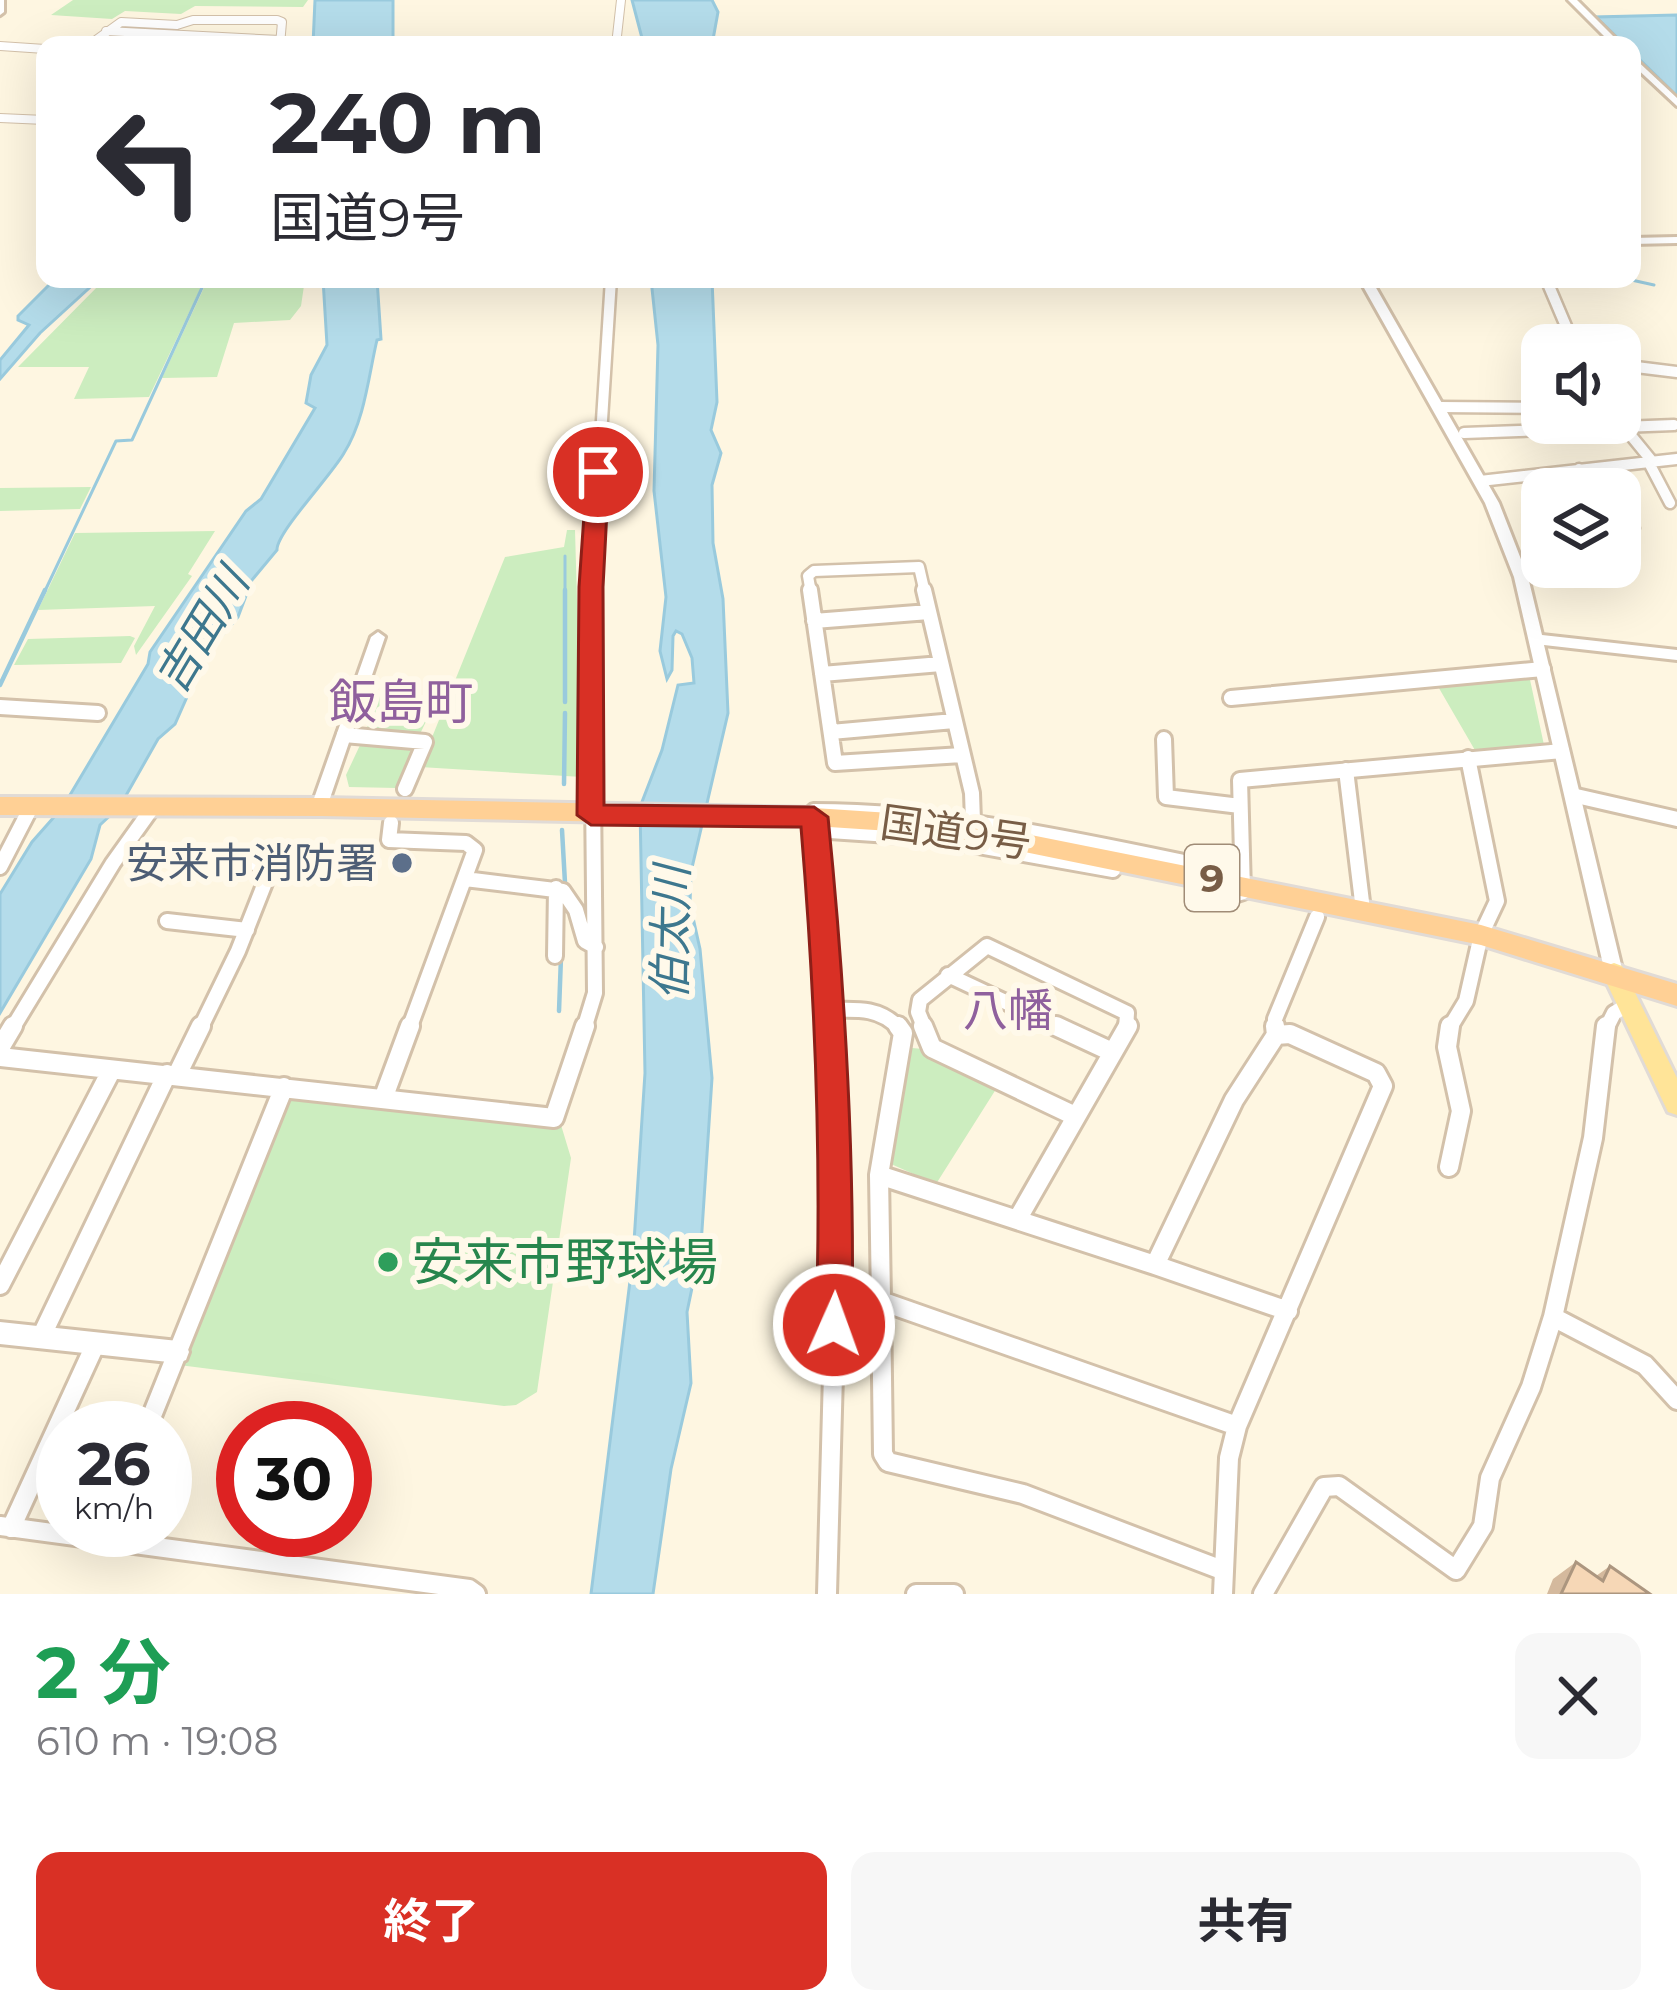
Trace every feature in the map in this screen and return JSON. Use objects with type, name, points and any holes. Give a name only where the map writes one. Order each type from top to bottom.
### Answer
[{"type":"highway","name":"国道9号","points":[[0,806],[319,807],[811,821],[975,831],[1243,879],[1481,934],[1677,995]]},
{"type":"main road","points":[[1614,973],[1677,1104]]},
{"type":"street","points":[[0,0],[0,12]]},
{"type":"street","points":[[617,36],[621,0]]},
{"type":"street","points":[[1572,0],[1609,36]]},
{"type":"street","points":[[199,36],[218,20]]},
{"type":"street","points":[[101,36],[121,22],[177,25],[218,20],[281,21],[280,36]]},
{"type":"street","points":[[106,32],[140,36]]},
{"type":"street","points":[[0,46],[36,48]]},
{"type":"street","points":[[1641,68],[1677,103]]},
{"type":"street","points":[[0,118],[36,120]]},
{"type":"street","points":[[1641,241],[1677,240]]},
{"type":"street","points":[[0,1057],[554,1118],[595,993],[591,587],[610,288]]},
{"type":"street","points":[[1370,288],[1480,482],[1521,577],[1614,973]]},
{"type":"street","points":[[1550,288],[1565,324]]},
{"type":"street","points":[[1641,368],[1677,372]]},
{"type":"street","points":[[1440,407],[1521,408]]},
{"type":"street","points":[[1641,426],[1674,424]]},
{"type":"street","points":[[1464,433],[1521,431]]},
{"type":"street","points":[[1637,444],[1670,503]]},
{"type":"street","points":[[1587,468],[1677,459]]},
{"type":"street","points":[[1480,482],[1521,477]]},
{"type":"street","points":[[962,755],[836,763],[808,576],[814,571],[919,567],[962,755],[973,820]]},
{"type":"street","points":[[814,621],[929,612]]},
{"type":"street","points":[[319,807],[378,637]]},
{"type":"street","points":[[1535,639],[1677,655]]},
{"type":"street","points":[[822,674],[941,664]]},
{"type":"street","points":[[1232,698],[1543,669]]},
{"type":"street","points":[[0,707],[98,713]]},
{"type":"street","points":[[831,732],[954,721]]},
{"type":"street","points":[[344,735],[425,742],[405,789]]},
{"type":"street","points":[[1163,739],[1166,797],[1240,806]]},
{"type":"street","points":[[811,821],[969,841],[1234,895],[1242,894],[1243,879],[1240,780],[1562,751]]},
{"type":"street","points":[[1449,1167],[1461,1111],[1447,1047],[1450,1027],[1466,1001],[1481,934],[1496,901],[1468,758]]},
{"type":"street","points":[[1346,770],[1363,910]]},
{"type":"street","points":[[1572,795],[1677,819]]},
{"type":"street","points":[[0,867],[37,807]]},
{"type":"street","points":[[0,1048],[150,807]]},
{"type":"street","points":[[827,1594],[838,1190],[832,1010],[811,821],[818,808],[973,820],[1243,879]]},
{"type":"street","points":[[383,1099],[475,853],[472,844],[389,840],[391,823]]},
{"type":"street","points":[[42,1335],[247,930],[272,868],[269,862],[131,849]]},
{"type":"street","points":[[465,879],[556,888],[572,902],[585,941],[596,947]]},
{"type":"street","points":[[555,956],[556,888]]},
{"type":"street","points":[[1155,1265],[1234,1100],[1276,1035],[1275,1019],[1317,917]]},
{"type":"street","points":[[167,921],[247,930]]},
{"type":"street","points":[[1017,1220],[1129,1024],[1127,1013],[994,948],[981,948],[918,1004],[930,1045],[1075,1115]]},
{"type":"street","points":[[948,975],[1112,1052]]},
{"type":"street","points":[[1263,1594],[1324,1486],[1339,1486],[1456,1570],[1483,1526],[1490,1478],[1531,1387],[1553,1317],[1593,1138],[1606,1025],[1613,1012],[1626,1006]]},
{"type":"street","points":[[832,1010],[886,1014],[903,1033],[879,1175],[883,1454],[888,1462],[1023,1494],[1222,1570]]},
{"type":"street","points":[[1223,1594],[1229,1458],[1237,1426],[1383,1086],[1376,1073],[1290,1034],[1276,1035]]},
{"type":"street","points":[[0,1285],[111,1071]]},
{"type":"street","points":[[158,1401],[284,1088]]},
{"type":"street","points":[[879,1175],[1288,1311]]},
{"type":"street","points":[[881,1301],[1237,1426]]},
{"type":"street","points":[[1553,1317],[1645,1365],[1677,1400]]},
{"type":"street","points":[[0,1334],[178,1352]]},
{"type":"street","points":[[36,1530],[6,1527],[96,1342]]},
{"type":"street","points":[[192,1549],[469,1589],[476,1594]]},
{"type":"street","points":[[916,1594],[954,1594]]},
{"type":"green space","points":[[73,0],[308,0],[303,7],[195,6],[181,14],[125,11],[112,19],[51,15]]},
{"type":"green space","points":[[96,288],[201,288],[149,397],[74,399],[89,367],[18,367]]},
{"type":"green space","points":[[204,288],[304,288],[301,306],[290,320],[234,323],[217,377],[162,378]]},
{"type":"green space","points":[[91,487],[80,509],[0,511],[0,488]]},
{"type":"green space","points":[[567,530],[575,530],[582,777],[420,767],[505,557],[564,547]]},
{"type":"green space","points":[[215,531],[188,574],[192,576],[136,655],[134,646],[155,606],[38,610],[75,533]]},
{"type":"green space","points":[[135,638],[121,663],[14,665],[28,639]]},
{"type":"green space","points":[[1529,675],[1544,745],[1476,752],[1436,683]]},
{"type":"green space","points":[[377,696],[436,701],[419,736],[366,731]]},
{"type":"green space","points":[[361,743],[414,746],[397,788],[349,787],[346,775]]},
{"type":"green space","points":[[912,1048],[924,1049],[998,1086],[936,1184],[891,1164]]},
{"type":"green space","name":"安来市野球場","points":[[298,1093],[561,1125],[571,1158],[537,1392],[516,1405],[504,1406],[179,1365],[284,1099]]},
{"type":"water","points":[[315,0],[393,0],[393,36],[313,36]]},
{"type":"water","points":[[632,0],[712,0],[718,12],[714,36],[641,36]]},
{"type":"water","points":[[1677,15],[1677,96],[1641,61],[1641,36],[1616,36],[1596,17]]},
{"type":"water","points":[[46,288],[89,288],[40,333],[0,379],[0,360],[29,325],[18,316]]},
{"type":"water","name":"吉田川","points":[[324,288],[378,288],[381,339],[351,440],[252,580],[238,617],[206,654],[175,724],[158,739],[120,806],[64,805],[148,664],[150,652],[246,511],[261,499],[315,408],[306,403],[311,375],[327,345]]},
{"type":"water","name":"伯太川","points":[[652,288],[712,288],[717,402],[711,430],[721,453],[712,485],[713,543],[723,599],[728,713],[691,872],[690,904],[700,949],[712,1078],[701,1245],[687,1312],[691,1383],[671,1469],[653,1594],[591,1594],[633,1257],[645,1073],[640,807],[662,750],[678,685],[694,683],[692,658],[682,634],[676,631],[673,636],[672,670],[667,679],[660,651],[666,597],[654,491],[658,345]]},
{"type":"water","points":[[62,808],[118,808],[100,825],[91,859],[0,1013],[0,894],[32,842]]},
{"type":"building","points":[[1576,1562],[1603,1581],[1610,1566],[1650,1594],[1561,1594]]},
{"type":"waterway","points":[[1641,282],[1654,285]]},
{"type":"waterway","points":[[44,593],[116,441],[132,440],[202,288]]},
{"type":"waterway","points":[[565,556],[565,702]]},
{"type":"waterway","points":[[0,685],[45,590]]},
{"type":"waterway","points":[[564,784],[565,713]]},
{"type":"waterway","points":[[562,830],[565,883]]},
{"type":"waterway","points":[[562,939],[563,908]]},
{"type":"waterway","points":[[559,1011],[561,957]]},
{"type":"place","name":"安来市消防署","points":[[402,863]]},
{"type":"place","name":"安来市野球場","points":[[388,1262]]},
{"type":"district","name":"飯島町","points":[[401,702]]},
{"type":"district","name":"八幡","points":[[1008,1009]]},
{"type":"route","points":[[598,472],[591,587],[591,815],[814,817],[832,1010],[838,1190],[834,1325]]}]
